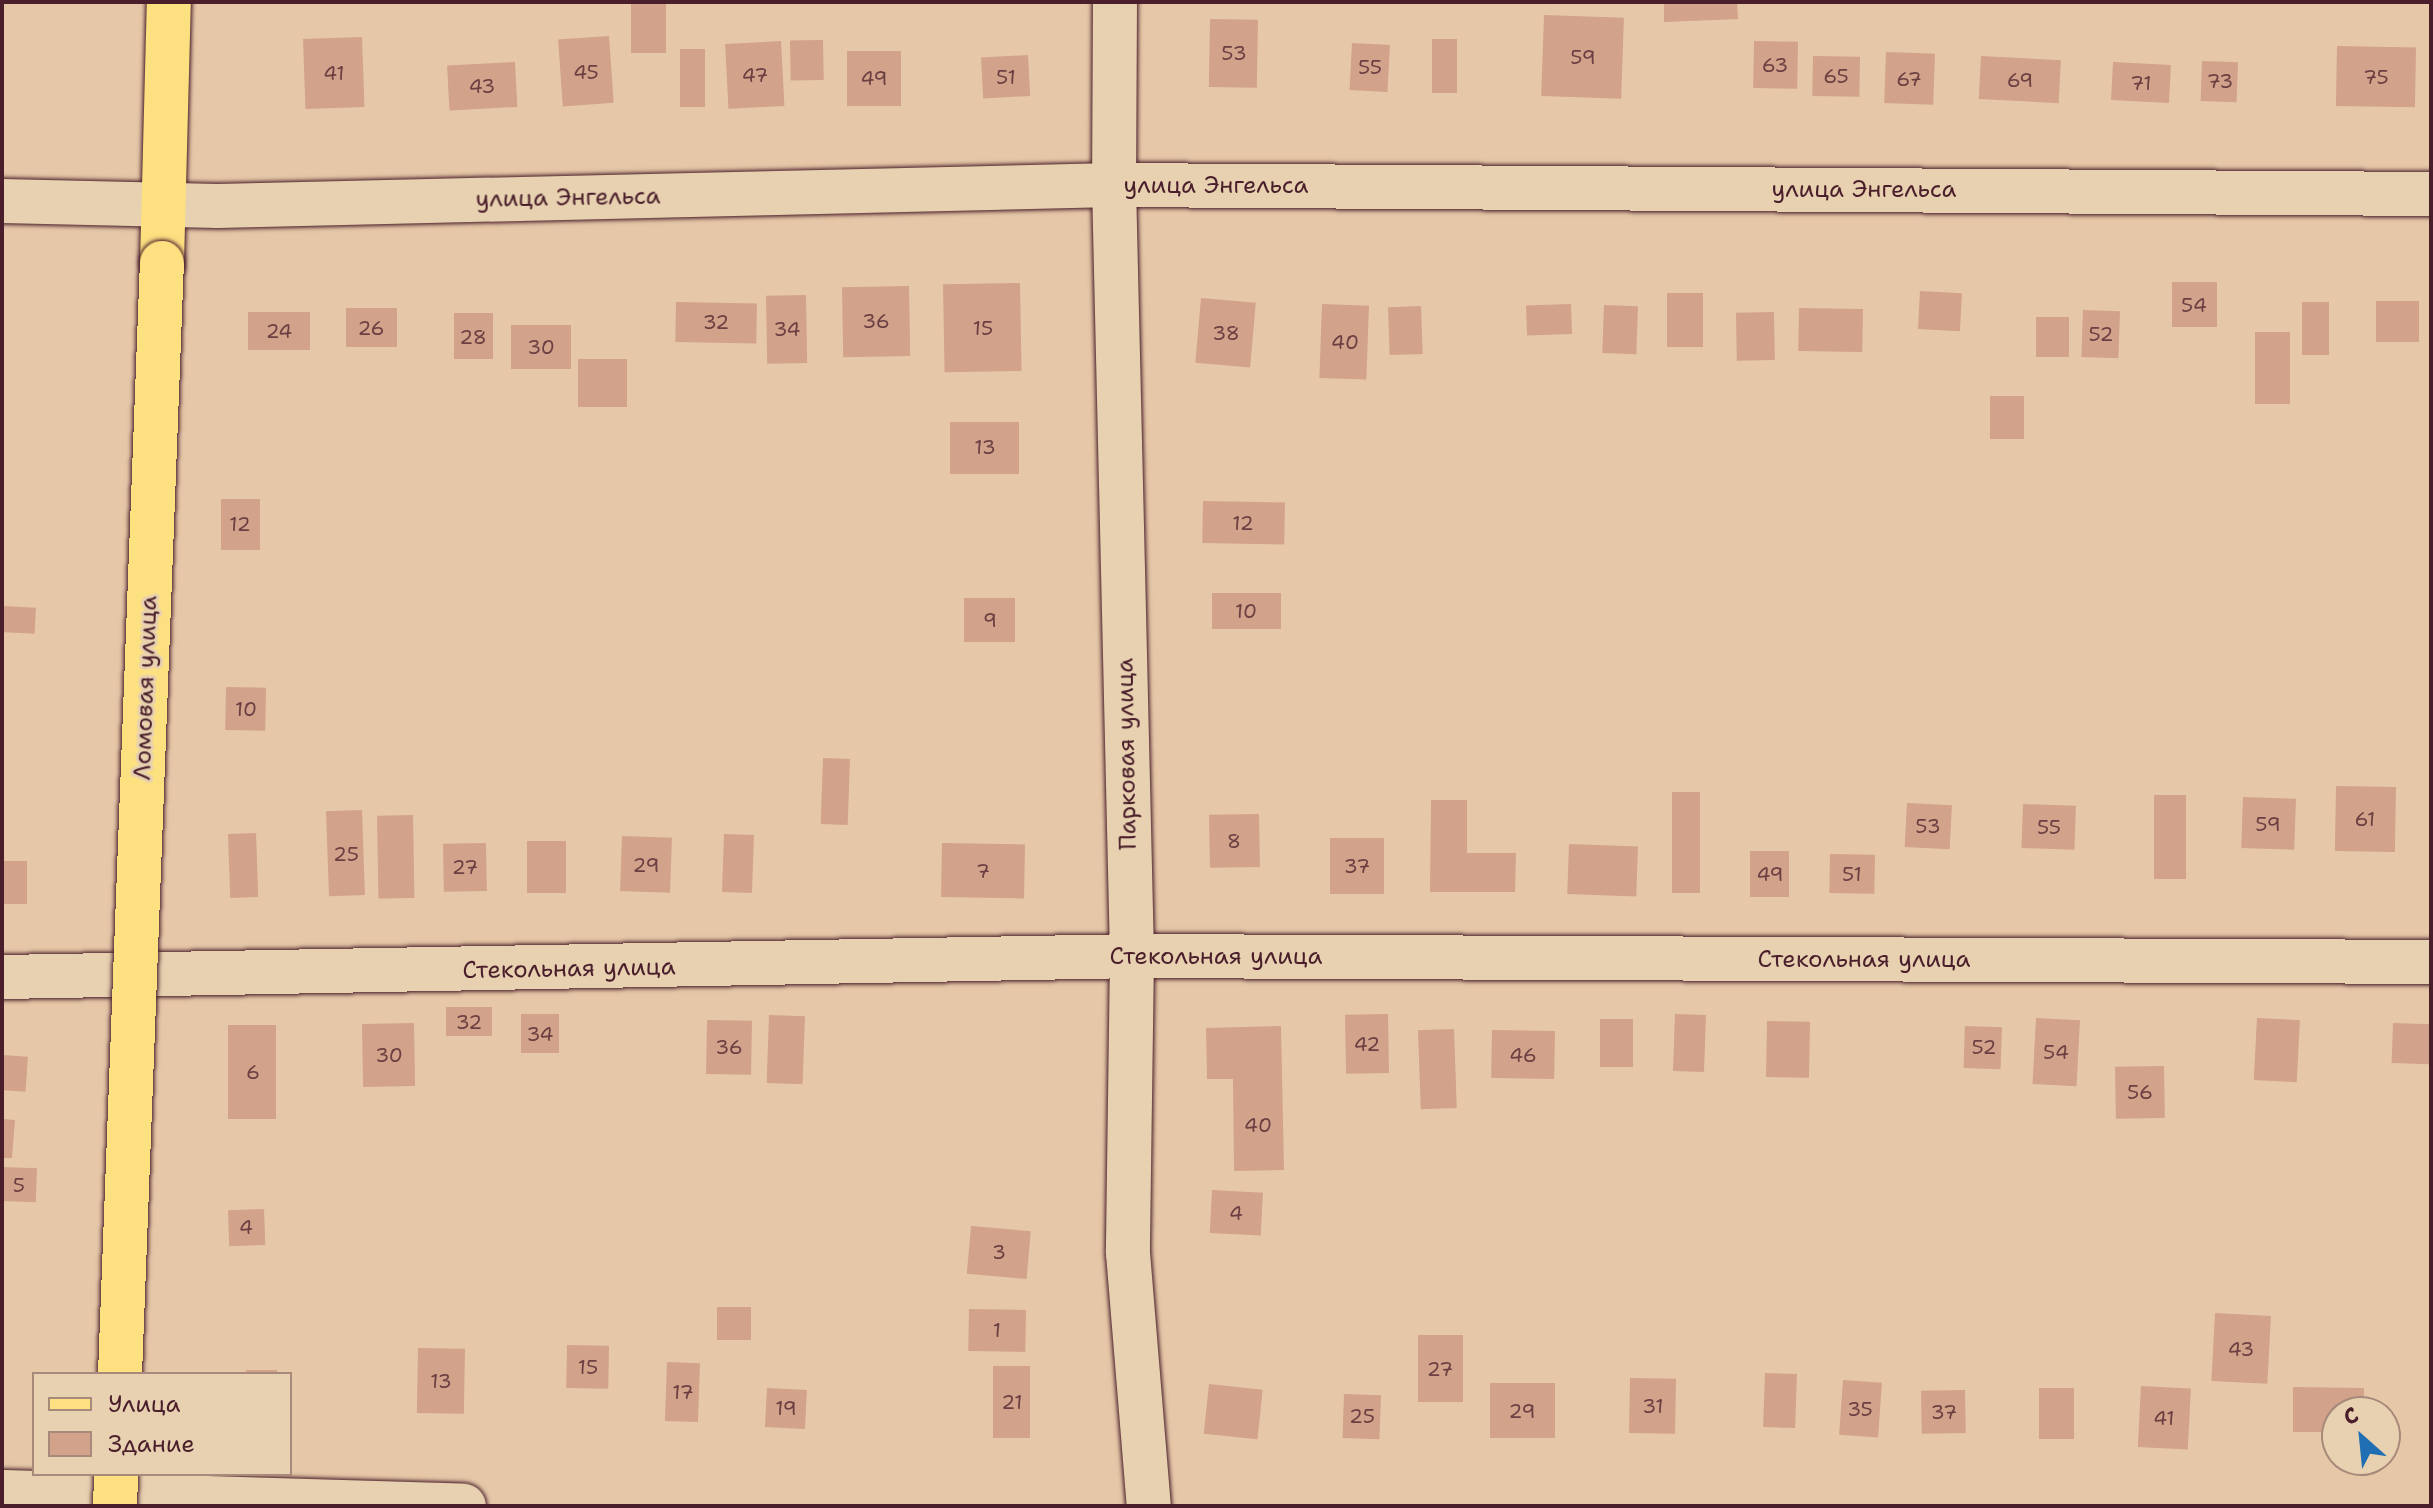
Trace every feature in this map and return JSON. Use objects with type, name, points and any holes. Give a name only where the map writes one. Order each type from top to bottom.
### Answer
[{"type":"main road","name":"Ломовая улица","points":[[120,1372],[166,205],[169,2]]},
{"type":"main road","points":[[115,1506],[116,1476]]},
{"type":"street","name":"Парковая улица","points":[[1115,2],[1114,185],[1132,956],[1128,1253],[1149,1506]]},
{"type":"street","name":"улица Энгельса","points":[[2,201],[166,205],[1114,185],[2431,194]]},
{"type":"street","name":"Стекольная улица","points":[[2,977],[1132,956],[2431,962]]},
{"type":"street","points":[[2,1492],[464,1506]]},
{"type":"building","points":[[631,2],[666,2],[666,53],[631,53]]},
{"type":"building","points":[[1664,2],[1737,2],[1738,19],[1664,22]]},
{"type":"building","points":[[1544,15],[1624,18],[1621,99],[1541,96]]},
{"type":"building","points":[[1210,19],[1258,20],[1257,88],[1209,87]]},
{"type":"building","points":[[609,36],[614,103],[563,106],[558,40]]},
{"type":"building","points":[[362,37],[364,107],[305,109],[303,39]]},
{"type":"building","points":[[1432,39],[1457,39],[1457,93],[1432,93]]},
{"type":"building","points":[[823,40],[824,80],[791,81],[790,41]]},
{"type":"building","points":[[781,41],[784,106],[728,109],[725,44]]},
{"type":"building","points":[[1754,41],[1798,42],[1797,89],[1753,88]]},
{"type":"building","points":[[1352,43],[1390,45],[1387,92],[1350,90]]},
{"type":"building","points":[[2337,46],[2416,47],[2415,107],[2336,106]]},
{"type":"building","points":[[680,49],[705,49],[705,107],[680,107]]},
{"type":"building","points":[[847,51],[901,51],[901,106],[847,106]]},
{"type":"building","points":[[1886,52],[1935,54],[1933,105],[1884,103]]},
{"type":"building","points":[[1028,55],[1030,96],[983,98],[981,57]]},
{"type":"building","points":[[1813,56],[1860,57],[1859,97],[1812,96]]},
{"type":"building","points":[[1981,56],[2061,60],[2059,103],[1979,99]]},
{"type":"building","points":[[2202,61],[2238,62],[2237,102],[2201,101]]},
{"type":"building","points":[[515,62],[517,107],[449,110],[447,66]]},
{"type":"building","points":[[2113,62],[2171,65],[2169,103],[2111,100]]},
{"type":"building","points":[[2172,282],[2217,282],[2217,327],[2172,327]]},
{"type":"building","points":[[1020,283],[1022,371],[945,372],[943,284]]},
{"type":"building","points":[[909,286],[910,356],[843,357],[842,287]]},
{"type":"building","points":[[1920,291],[1962,293],[1960,331],[1918,329]]},
{"type":"building","points":[[1667,293],[1703,293],[1703,347],[1667,347]]},
{"type":"building","points":[[806,295],[807,363],[767,364],[766,296]]},
{"type":"building","points":[[1201,298],[1256,303],[1250,368],[1195,363]]},
{"type":"building","points":[[2376,301],[2419,301],[2419,342],[2376,342]]},
{"type":"building","points":[[676,302],[757,303],[756,343],[675,342]]},
{"type":"building","points":[[2302,302],[2329,302],[2329,355],[2302,355]]},
{"type":"building","points":[[1322,304],[1369,306],[1366,380],[1319,378]]},
{"type":"building","points":[[1571,304],[1572,334],[1527,336],[1526,306]]},
{"type":"building","points":[[1604,305],[1638,306],[1636,354],[1602,353]]},
{"type":"building","points":[[1421,306],[1423,354],[1390,355],[1388,307]]},
{"type":"building","points":[[346,308],[397,308],[397,347],[346,347]]},
{"type":"building","points":[[1799,308],[1863,309],[1862,352],[1798,351]]},
{"type":"building","points":[[2083,310],[2120,311],[2118,358],[2081,357]]},
{"type":"building","points":[[248,312],[310,312],[310,350],[248,350]]},
{"type":"building","points":[[1774,312],[1775,360],[1737,361],[1736,313]]},
{"type":"building","points":[[454,313],[493,313],[493,359],[454,359]]},
{"type":"building","points":[[2036,317],[2069,317],[2069,357],[2036,357]]},
{"type":"building","points":[[511,325],[571,325],[571,369],[511,369]]},
{"type":"building","points":[[2255,332],[2290,332],[2290,404],[2255,404]]},
{"type":"building","points":[[578,359],[627,359],[627,407],[578,407]]},
{"type":"building","points":[[1990,396],[2024,396],[2024,439],[1990,439]]},
{"type":"building","points":[[950,422],[1019,422],[1019,474],[950,474]]},
{"type":"building","points":[[221,499],[260,499],[260,550],[221,550]]},
{"type":"building","points":[[1203,501],[1285,502],[1284,544],[1202,543]]},
{"type":"building","points":[[1212,593],[1281,593],[1281,629],[1212,629]]},
{"type":"building","points":[[964,598],[1015,598],[1015,642],[964,642]]},
{"type":"building","points":[[2,606],[36,608],[35,634],[2,632]]},
{"type":"building","points":[[226,687],[266,688],[265,731],[225,730]]},
{"type":"building","points":[[823,758],[850,759],[848,825],[821,824]]},
{"type":"building","points":[[2336,786],[2396,787],[2395,852],[2335,851]]},
{"type":"building","points":[[1672,792],[1700,792],[1700,893],[1672,893]]},
{"type":"building","points":[[2154,795],[2186,795],[2186,879],[2154,879]]},
{"type":"building","points":[[2243,797],[2296,799],[2294,850],[2241,848]]},
{"type":"building","points":[[1431,800],[1467,800],[1467,853],[1516,853],[1515,892],[1430,892]]},
{"type":"building","points":[[1907,803],[1952,805],[1950,849],[1905,847]]},
{"type":"building","points":[[2023,804],[2076,806],[2074,850],[2021,848]]},
{"type":"building","points":[[362,810],[365,895],[329,896],[326,811]]},
{"type":"building","points":[[1259,814],[1260,867],[1210,868],[1209,815]]},
{"type":"building","points":[[413,815],[414,898],[378,899],[377,816]]},
{"type":"building","points":[[256,833],[258,897],[230,898],[228,834]]},
{"type":"building","points":[[724,834],[754,835],[752,893],[722,892]]},
{"type":"building","points":[[622,836],[672,838],[670,893],[620,891]]},
{"type":"building","points":[[1330,838],[1384,838],[1384,894],[1330,894]]},
{"type":"building","points":[[527,841],[566,841],[566,893],[527,893]]},
{"type":"building","points":[[486,843],[487,891],[444,892],[443,844]]},
{"type":"building","points":[[942,843],[1025,844],[1024,898],[941,897]]},
{"type":"building","points":[[1569,844],[1638,846],[1636,896],[1567,894]]},
{"type":"building","points":[[1750,851],[1789,851],[1789,897],[1750,897]]},
{"type":"building","points":[[1830,854],[1875,855],[1874,894],[1829,893]]},
{"type":"building","points":[[2,861],[27,861],[27,904],[2,904]]},
{"type":"building","points":[[446,1007],[492,1007],[492,1036],[446,1036]]},
{"type":"building","points":[[521,1014],[559,1014],[559,1053],[521,1053]]},
{"type":"building","points":[[1388,1014],[1389,1073],[1346,1074],[1345,1015]]},
{"type":"building","points":[[1675,1014],[1706,1015],[1704,1072],[1673,1071]]},
{"type":"building","points":[[769,1015],[805,1016],[803,1084],[767,1083]]},
{"type":"building","points":[[2036,1018],[2080,1020],[2076,1086],[2033,1084]]},
{"type":"building","points":[[2257,1018],[2300,1020],[2297,1082],[2254,1080]]},
{"type":"building","points":[[1600,1019],[1633,1019],[1633,1067],[1600,1067]]},
{"type":"building","points":[[707,1020],[752,1021],[751,1075],[706,1074]]},
{"type":"building","points":[[1767,1021],[1810,1022],[1809,1078],[1766,1077]]},
{"type":"building","points":[[414,1023],[415,1086],[363,1087],[362,1024]]},
{"type":"building","points":[[2393,1023],[2431,1024],[2430,1064],[2392,1063]]},
{"type":"building","points":[[228,1025],[276,1025],[276,1119],[228,1119]]},
{"type":"building","points":[[1281,1026],[1284,1170],[1234,1171],[1233,1079],[1207,1079],[1206,1028]]},
{"type":"building","points":[[1965,1026],[2002,1027],[2001,1069],[1964,1068]]},
{"type":"building","points":[[1454,1029],[1457,1108],[1421,1109],[1418,1030]]},
{"type":"building","points":[[1492,1030],[1555,1031],[1554,1079],[1491,1078]]},
{"type":"building","points":[[2,1055],[28,1057],[25,1092],[2,1090]]},
{"type":"building","points":[[2164,1066],[2165,1118],[2116,1119],[2115,1067]]},
{"type":"building","points":[[2,1119],[15,1120],[12,1158],[2,1158]]},
{"type":"building","points":[[2,1167],[37,1168],[36,1202],[2,1201]]},
{"type":"building","points":[[1212,1190],[1263,1193],[1261,1236],[1210,1233]]},
{"type":"building","points":[[264,1209],[265,1245],[229,1246],[228,1210]]},
{"type":"building","points":[[971,1226],[1031,1231],[1027,1279],[967,1274]]},
{"type":"building","points":[[717,1307],[751,1307],[751,1340],[717,1340]]},
{"type":"building","points":[[969,1309],[1026,1310],[1025,1352],[968,1351]]},
{"type":"building","points":[[2215,1313],[2271,1316],[2267,1384],[2211,1381]]},
{"type":"building","points":[[1418,1335],[1463,1335],[1463,1402],[1418,1402]]},
{"type":"building","points":[[567,1345],[609,1346],[608,1389],[566,1388]]},
{"type":"building","points":[[418,1348],[465,1349],[464,1414],[417,1413]]},
{"type":"building","points":[[667,1362],[700,1363],[698,1422],[665,1421]]},
{"type":"building","points":[[993,1366],[1030,1366],[1030,1438],[993,1438]]},
{"type":"building","points":[[277,1370],[277,1372],[246,1372]]},
{"type":"building","points":[[1765,1373],[1797,1374],[1795,1428],[1763,1427]]},
{"type":"building","points":[[1630,1378],[1676,1379],[1675,1434],[1629,1433]]},
{"type":"building","points":[[1843,1380],[1882,1383],[1878,1438],[1839,1435]]},
{"type":"building","points":[[1490,1383],[1555,1383],[1555,1438],[1490,1438]]},
{"type":"building","points":[[1209,1384],[1263,1390],[1257,1439],[1204,1434]]},
{"type":"building","points":[[2141,1386],[2191,1389],[2188,1450],[2138,1447]]},
{"type":"building","points":[[2293,1387],[2364,1388],[2364,1396],[2321,1396],[2321,1432],[2293,1432]]},
{"type":"building","points":[[767,1388],[807,1390],[805,1429],[765,1427]]},
{"type":"building","points":[[2039,1388],[2074,1388],[2074,1439],[2039,1439]]},
{"type":"building","points":[[1965,1390],[1966,1433],[1922,1434],[1921,1391]]},
{"type":"building","points":[[1344,1394],[1381,1395],[1379,1439],[1342,1438]]}]
